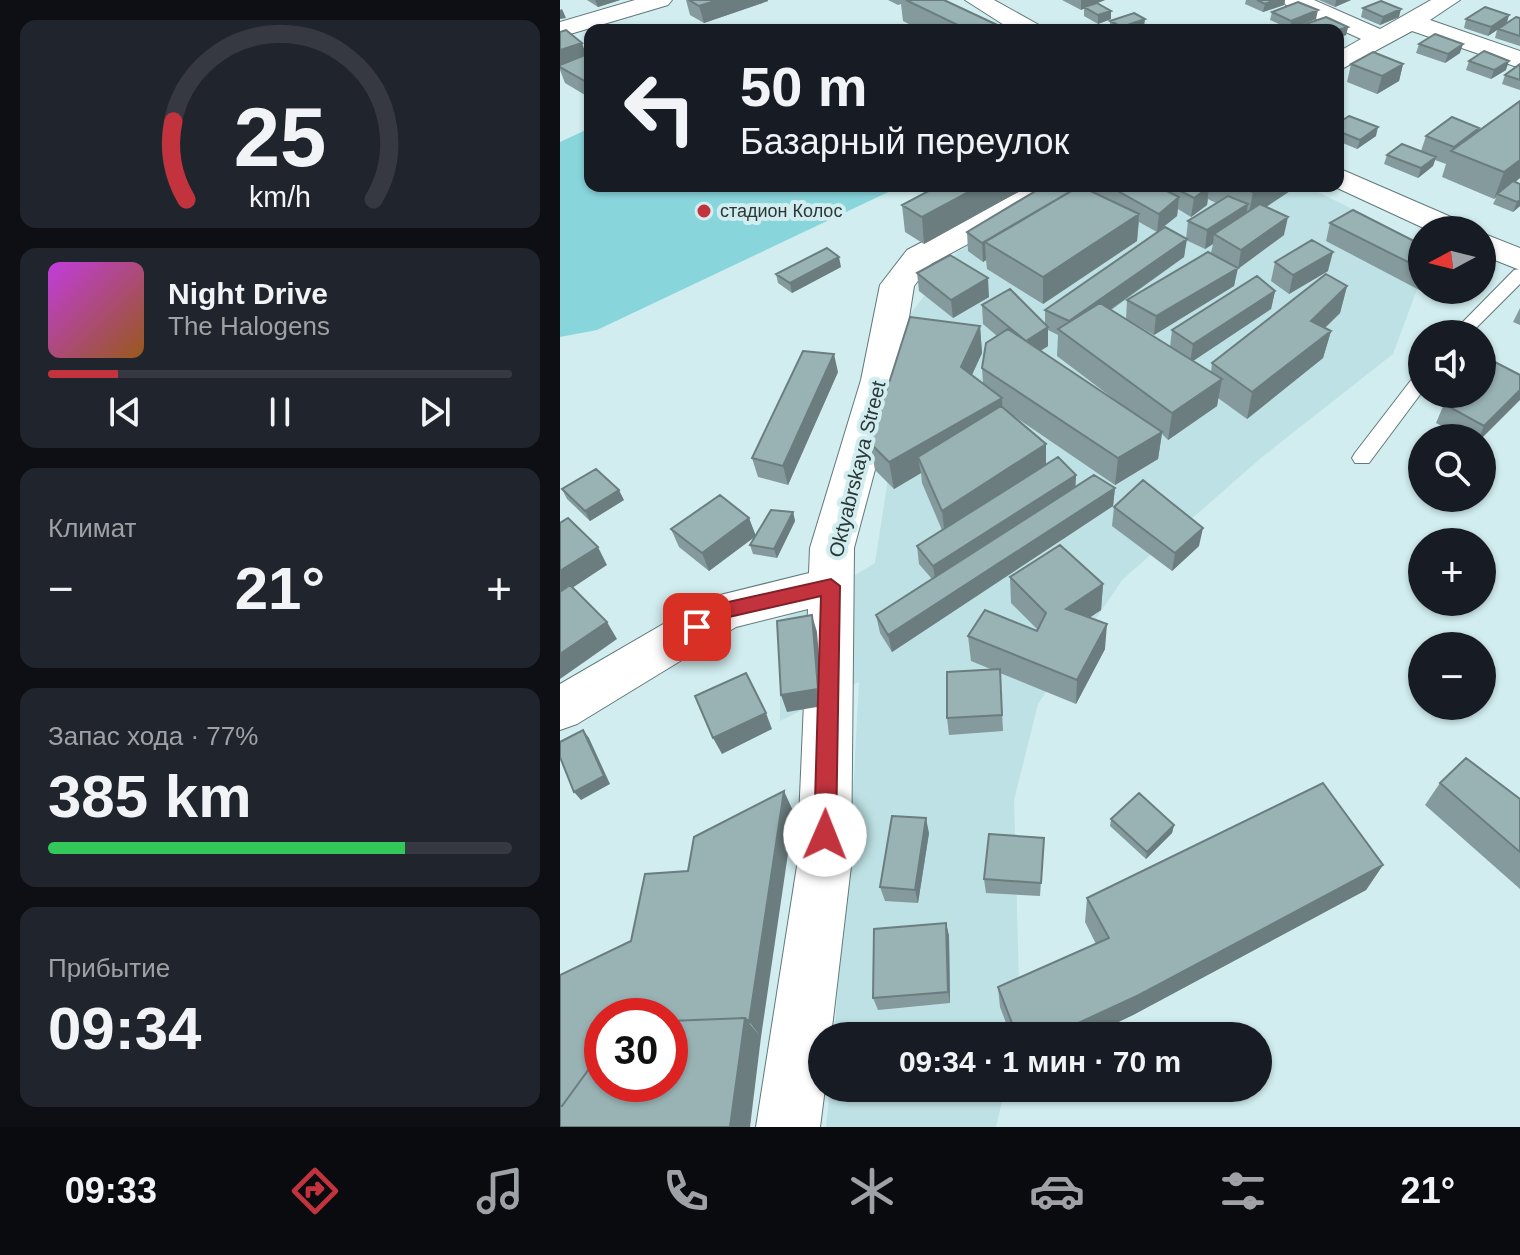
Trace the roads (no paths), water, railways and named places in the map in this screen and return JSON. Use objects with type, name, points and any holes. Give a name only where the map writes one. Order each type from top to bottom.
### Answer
[{"type":"street","points":[[560,30],[660,0]]},
{"type":"street","points":[[977,0],[1019,24]]},
{"type":"street","points":[[1294,0],[1382,39]]},
{"type":"street","points":[[1344,60],[1448,0]]},
{"type":"street","points":[[1411,22],[1520,60]]},
{"type":"street","points":[[1344,180],[1423,216]]},
{"type":"street","name":"Oktyabrskaya Street","points":[[788,1127],[824,866],[832,548],[880,380],[897,285],[919,257],[1042,192]]},
{"type":"street","points":[[1496,249],[1520,260]]},
{"type":"street","points":[[560,709],[724,611],[831,586]]},
{"type":"lane","points":[[1474,320],[1520,274]]},
{"type":"lane","points":[[1362,458],[1408,397]]},
{"type":"place","name":"стадион Колос","points":[[704,211]]}]
